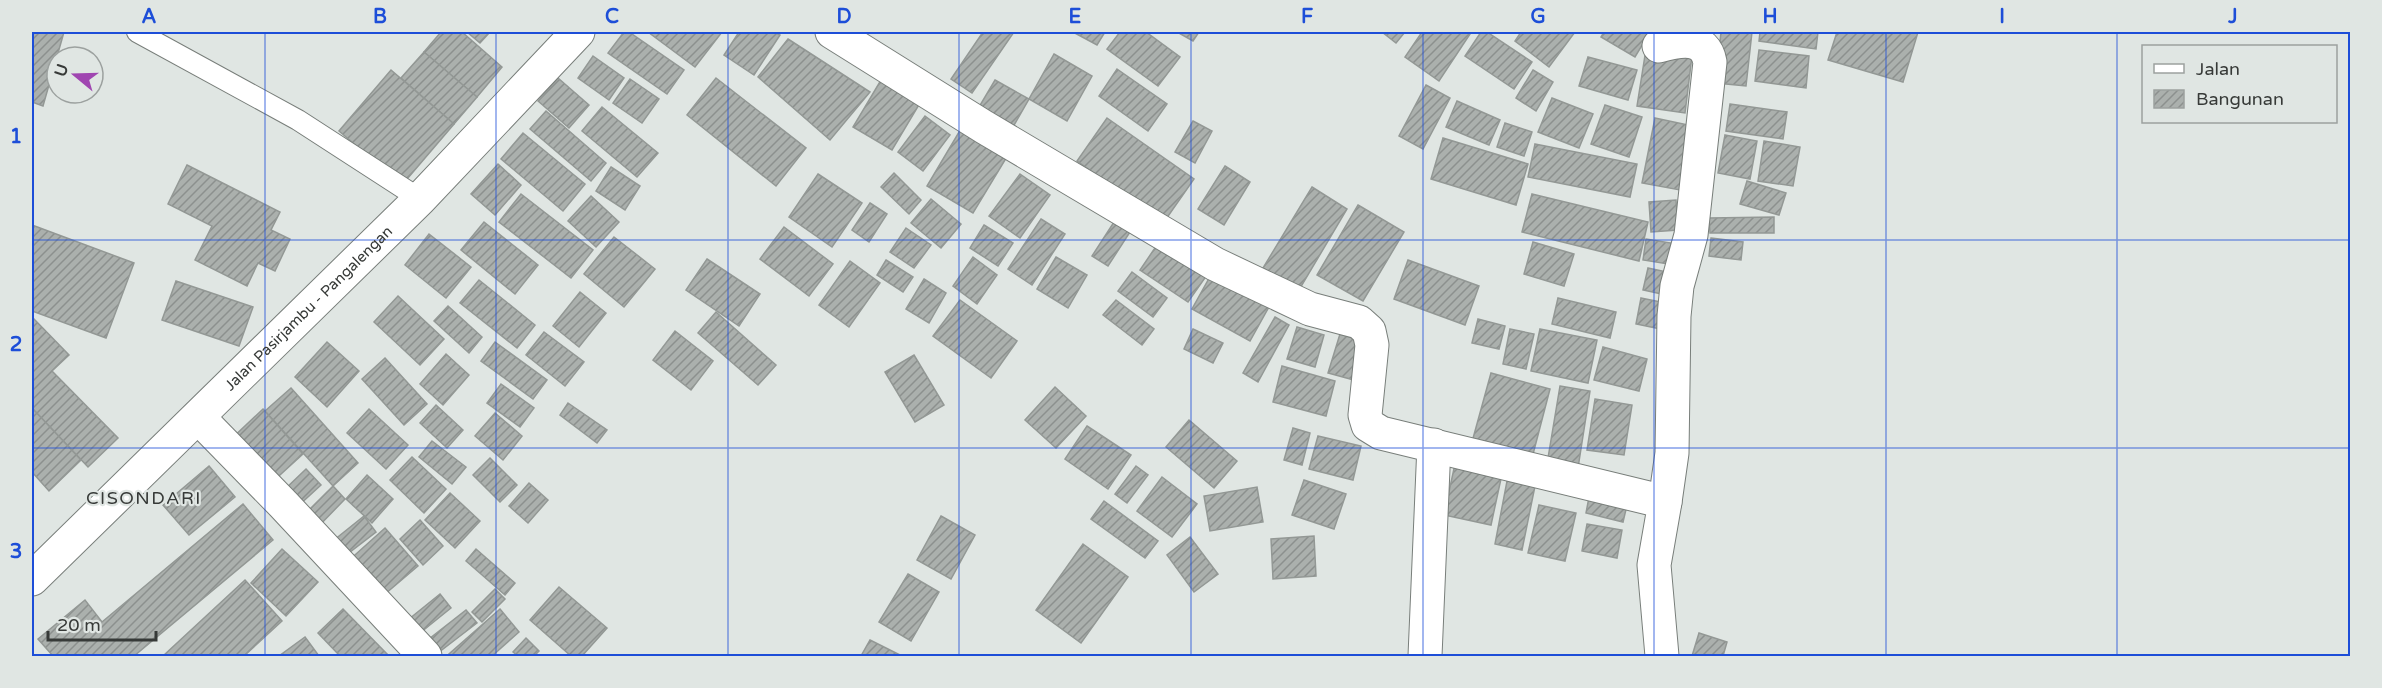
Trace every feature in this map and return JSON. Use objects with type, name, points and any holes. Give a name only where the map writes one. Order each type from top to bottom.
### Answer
[{"type":"street","name":"Jalan Pasirjambu - Pangalengan","points":[[32,579],[420,199],[578,32]]},
{"type":"street","points":[[832,32],[984,127],[1215,264],[1310,309],[1359,322],[1369,331],[1372,345],[1365,415],[1368,425],[1381,433],[1665,502]]},
{"type":"street","points":[[1659,46],[1678,41],[1701,44],[1708,50],[1710,62],[1691,235],[1677,286],[1674,316],[1673,443],[1654,565],[1662,657]]},
{"type":"street","points":[[198,417],[284,504],[424,657]]},
{"type":"street","points":[[1425,657],[1434,445]]},
{"type":"lane","points":[[137,32],[298,120],[420,199]]},
{"type":"building","points":[[32,32],[64,32],[60,45],[45,45],[45,99],[43,106],[32,102]]},
{"type":"building","points":[[441,32],[462,32],[502,67],[477,97],[424,52]]},
{"type":"building","points":[[467,32],[490,32],[480,43]]},
{"type":"building","points":[[624,32],[629,32],[684,70],[667,94],[608,53]]},
{"type":"building","points":[[648,32],[722,32],[695,67]]},
{"type":"building","points":[[739,32],[774,32],[780,35],[754,75],[724,55]]},
{"type":"building","points":[[983,32],[1014,32],[972,93],[951,79]]},
{"type":"building","points":[[1073,32],[1105,32],[1097,45]]},
{"type":"building","points":[[1120,32],[1146,32],[1180,57],[1158,86],[1107,49]]},
{"type":"building","points":[[1177,32],[1199,32],[1193,41]]},
{"type":"building","points":[[1382,32],[1405,32],[1396,43]]},
{"type":"building","points":[[1422,32],[1466,32],[1470,34],[1439,81],[1405,57]]},
{"type":"building","points":[[1481,32],[1487,32],[1532,62],[1514,89],[1465,56]]},
{"type":"building","points":[[1521,32],[1575,32],[1549,67],[1515,41]]},
{"type":"building","points":[[1604,32],[1650,32],[1635,57],[1601,37]]},
{"type":"building","points":[[1721,32],[1752,32],[1746,86],[1716,83]]},
{"type":"building","points":[[1760,32],[1818,32],[1816,49],[1759,41]]},
{"type":"building","points":[[1837,32],[1918,32],[1903,82],[1828,60]]},
{"type":"building","points":[[788,39],[870,92],[830,140],[758,77]]},
{"type":"building","points":[[1646,49],[1692,56],[1685,113],[1637,106]]},
{"type":"building","points":[[1759,50],[1809,56],[1806,88],[1755,81]]},
{"type":"building","points":[[424,52],[477,97],[454,124],[401,78]]},
{"type":"building","points":[[1054,54],[1092,76],[1067,121],[1029,99]]},
{"type":"building","points":[[593,56],[624,78],[609,100],[578,78]]},
{"type":"building","points":[[1588,57],[1637,70],[1628,100],[1579,86]]},
{"type":"building","points":[[1117,69],[1167,104],[1148,131],[1099,96]]},
{"type":"building","points":[[391,70],[454,124],[402,185],[339,131]]},
{"type":"building","points":[[1533,70],[1553,82],[1536,111],[1516,98]]},
{"type":"building","points":[[558,78],[589,105],[569,128],[538,101]]},
{"type":"building","points":[[716,78],[806,148],[776,186],[687,115]]},
{"type":"building","points":[[630,79],[659,99],[642,123],[613,103]]},
{"type":"building","points":[[881,80],[920,103],[892,150],[853,127]]},
{"type":"building","points":[[995,80],[1029,99],[1013,127],[979,107]]},
{"type":"building","points":[[1426,85],[1450,98],[1423,149],[1399,136]]},
{"type":"building","points":[[1552,98],[1593,114],[1579,148],[1538,132]]},
{"type":"building","points":[[1457,101],[1500,120],[1489,145],[1446,127]]},
{"type":"building","points":[[1730,104],[1787,112],[1783,139],[1726,131]]},
{"type":"building","points":[[1605,105],[1642,117],[1629,157],[1591,144]]},
{"type":"building","points":[[602,107],[658,153],[637,177],[582,131]]},
{"type":"building","points":[[546,111],[606,163],[591,181],[530,129]]},
{"type":"building","points":[[925,116],[950,135],[923,171],[898,152]]},
{"type":"building","points":[[1107,118],[1194,179],[1164,222],[1077,161]]},
{"type":"building","points":[[1655,118],[1693,126],[1680,190],[1642,183]]},
{"type":"building","points":[[1193,121],[1212,131],[1195,163],[1175,152]]},
{"type":"building","points":[[1505,123],[1532,132],[1524,156],[1497,147]]},
{"type":"building","points":[[962,127],[1008,155],[973,213],[927,186]]},
{"type":"building","points":[[523,133],[585,184],[563,211],[501,159]]},
{"type":"building","points":[[1725,135],[1757,141],[1750,179],[1718,173]]},
{"type":"building","points":[[1443,138],[1528,164],[1516,205],[1431,179]]},
{"type":"building","points":[[1764,141],[1800,147],[1793,186],[1758,181]]},
{"type":"building","points":[[1535,144],[1637,164],[1630,197],[1528,177]]},
{"type":"building","points":[[498,164],[521,185],[495,215],[471,194]]},
{"type":"building","points":[[187,165],[280,212],[271,230],[290,239],[275,271],[258,263],[247,286],[195,260],[212,226],[168,204]]},
{"type":"building","points":[[1225,166],[1250,182],[1224,225],[1198,209]]},
{"type":"building","points":[[611,167],[640,186],[625,210],[596,191]]},
{"type":"building","points":[[894,173],[921,200],[909,214],[881,187]]},
{"type":"building","points":[[818,174],[862,203],[832,247],[789,217]]},
{"type":"building","points":[[1020,174],[1050,195],[1020,238],[989,216]]},
{"type":"building","points":[[1747,181],[1786,193],[1779,215],[1740,204]]},
{"type":"building","points":[[1312,187],[1347,209],[1299,290],[1263,268]]},
{"type":"building","points":[[521,194],[593,250],[571,278],[499,222]]},
{"type":"building","points":[[1532,194],[1648,222],[1639,261],[1522,232]]},
{"type":"building","points":[[591,196],[619,222],[596,247],[568,221]]},
{"type":"building","points":[[931,199],[961,224],[941,248],[911,223]]},
{"type":"building","points":[[1676,200],[1678,230],[1651,232],[1649,202]]},
{"type":"building","points":[[870,203],[887,214],[869,242],[852,230]]},
{"type":"building","points":[[1358,205],[1404,232],[1363,301],[1317,275]]},
{"type":"building","points":[[1774,217],[1774,233],[1710,233],[1709,218]]},
{"type":"building","points":[[1041,219],[1065,234],[1032,285],[1008,269]]},
{"type":"building","points":[[484,222],[538,265],[515,294],[461,250]]},
{"type":"building","points":[[1114,222],[1130,232],[1108,266],[1092,256]]},
{"type":"building","points":[[32,225],[134,263],[106,338],[32,311]]},
{"type":"building","points":[[984,225],[1013,243],[998,266],[970,248]]},
{"type":"building","points":[[784,227],[833,264],[809,296],[760,259]]},
{"type":"building","points":[[906,228],[931,245],[914,268],[890,252]]},
{"type":"building","points":[[429,234],[471,267],[446,298],[405,265]]},
{"type":"building","points":[[614,237],[655,269],[624,307],[584,274]]},
{"type":"building","points":[[1711,238],[1743,242],[1741,260],[1709,256]]},
{"type":"building","points":[[1646,239],[1671,243],[1668,264],[1643,260]]},
{"type":"building","points":[[1159,242],[1207,275],[1188,302],[1140,270]]},
{"type":"building","points":[[1533,242],[1574,254],[1564,286],[1524,274]]},
{"type":"building","points":[[973,257],[997,275],[977,304],[953,286]]},
{"type":"building","points":[[1056,257],[1087,275],[1068,308],[1037,289]]},
{"type":"building","points":[[707,259],[760,294],[739,326],[686,290]]},
{"type":"building","points":[[886,260],[913,277],[903,292],[877,275]]},
{"type":"building","points":[[1408,260],[1479,286],[1465,325],[1394,299]]},
{"type":"building","points":[[850,261],[880,283],[849,327],[819,305]]},
{"type":"building","points":[[1648,268],[1667,272],[1662,294],[1643,290]]},
{"type":"building","points":[[1132,272],[1167,298],[1153,317],[1118,291]]},
{"type":"building","points":[[1212,273],[1270,305],[1250,341],[1192,309]]},
{"type":"building","points":[[924,279],[946,293],[929,323],[906,309]]},
{"type":"building","points":[[479,280],[535,325],[517,348],[460,303]]},
{"type":"building","points":[[176,281],[253,307],[239,346],[162,320]]},
{"type":"building","points":[[580,292],[606,313],[579,347],[553,326]]},
{"type":"building","points":[[398,296],[444,339],[420,365],[374,322]]},
{"type":"building","points":[[1558,298],[1616,312],[1610,338],[1552,324]]},
{"type":"building","points":[[1641,298],[1666,303],[1661,329],[1636,324]]},
{"type":"building","points":[[960,300],[1017,341],[991,378],[933,336]]},
{"type":"building","points":[[1116,300],[1154,329],[1142,345],[1103,315]]},
{"type":"building","points":[[448,306],[482,337],[469,353],[434,321]]},
{"type":"building","points":[[716,312],[776,365],[758,385],[698,333]]},
{"type":"building","points":[[1275,317],[1289,325],[1258,382],[1243,373]]},
{"type":"building","points":[[34,319],[69,355],[52,371],[118,438],[88,467],[32,408],[32,321]]},
{"type":"building","points":[[1478,319],[1505,326],[1499,349],[1472,343]]},
{"type":"building","points":[[1297,327],[1324,335],[1315,367],[1287,359]]},
{"type":"building","points":[[1193,329],[1223,343],[1213,363],[1184,349]]},
{"type":"building","points":[[1510,329],[1534,334],[1526,369],[1503,364]]},
{"type":"building","points":[[1540,329],[1597,340],[1588,383],[1531,371]]},
{"type":"building","points":[[675,331],[713,361],[691,390],[653,360]]},
{"type":"building","points":[[544,332],[584,362],[565,386],[526,355]]},
{"type":"building","points":[[1340,334],[1365,342],[1354,380],[1328,373]]},
{"type":"building","points":[[327,342],[359,371],[327,407],[295,377]]},
{"type":"building","points":[[495,342],[547,380],[533,399],[481,361]]},
{"type":"building","points":[[1603,347],[1647,359],[1639,391],[1594,380]]},
{"type":"building","points":[[446,354],[469,375],[443,405],[420,384]]},
{"type":"building","points":[[914,355],[944,405],[915,422],[885,372]]},
{"type":"building","points":[[385,358],[427,404],[404,425],[362,379]]},
{"type":"building","points":[[1282,366],[1335,381],[1326,416],[1273,402]]},
{"type":"building","points":[[1491,373],[1550,389],[1532,458],[1472,442]]},
{"type":"building","points":[[501,384],[534,408],[520,427],[487,403]]},
{"type":"building","points":[[1560,386],[1590,391],[1578,468],[1547,464]]},
{"type":"building","points":[[1055,387],[1086,416],[1056,448],[1025,420]]},
{"type":"building","points":[[291,388],[358,463],[333,486],[265,411]]},
{"type":"building","points":[[1595,399],[1632,405],[1624,455],[1587,450]]},
{"type":"building","points":[[568,403],[607,430],[597,443],[560,415]]},
{"type":"building","points":[[436,405],[463,430],[447,448],[420,423]]},
{"type":"building","points":[[32,408],[81,460],[49,491],[32,472]]},
{"type":"building","points":[[263,409],[303,454],[269,485],[229,441]]},
{"type":"building","points":[[369,409],[408,445],[386,469],[347,433]]},
{"type":"building","points":[[495,413],[522,436],[503,460],[475,436]]},
{"type":"building","points":[[1189,420],[1237,461],[1214,488],[1166,447]]},
{"type":"building","points":[[1087,426],[1131,455],[1108,489],[1065,459]]},
{"type":"building","points":[[1293,428],[1310,433],[1302,465],[1284,460]]},
{"type":"building","points":[[1318,436],[1361,446],[1353,480],[1309,469]]},
{"type":"building","points":[[432,441],[466,467],[452,484],[419,457]]},
{"type":"building","points":[[412,457],[446,489],[424,513],[390,480]]},
{"type":"building","points":[[490,458],[517,485],[500,502],[473,475]]},
{"type":"building","points":[[1455,464],[1502,474],[1491,525],[1444,515]]},
{"type":"building","points":[[209,466],[235,497],[189,535],[163,505]]},
{"type":"building","points":[[1136,466],[1148,475],[1127,503],[1115,494]]},
{"type":"building","points":[[306,469],[321,485],[296,508],[282,492]]},
{"type":"building","points":[[367,475],[393,499],[372,523],[346,499]]},
{"type":"building","points":[[1162,477],[1197,504],[1172,537],[1137,511]]},
{"type":"building","points":[[1304,480],[1346,494],[1334,529],[1292,515]]},
{"type":"building","points":[[1507,481],[1535,486],[1522,550],[1495,544]]},
{"type":"building","points":[[529,483],[548,500],[528,523],[509,506]]},
{"type":"building","points":[[333,486],[345,499],[315,530],[302,517]]},
{"type":"building","points":[[1257,487],[1263,522],[1210,531],[1204,496]]},
{"type":"building","points":[[1590,492],[1628,501],[1623,522],[1586,513]]},
{"type":"building","points":[[450,493],[480,521],[455,548],[425,520]]},
{"type":"building","points":[[1104,501],[1158,541],[1145,558],[1091,519]]},
{"type":"building","points":[[243,504],[273,540],[134,656],[53,656],[38,639],[85,600],[102,622]]},
{"type":"building","points":[[1539,505],[1576,513],[1565,561],[1528,553]]},
{"type":"building","points":[[364,516],[376,532],[341,559],[329,544]]},
{"type":"building","points":[[941,516],[975,535],[951,579],[917,560]]},
{"type":"building","points":[[420,520],[443,546],[423,565],[400,539]]},
{"type":"building","points":[[1587,524],[1622,530],[1617,558],[1582,551]]},
{"type":"building","points":[[385,528],[418,566],[378,600],[346,563]]},
{"type":"building","points":[[1314,536],[1316,576],[1273,579],[1271,539]]},
{"type":"building","points":[[1190,537],[1218,574],[1194,592],[1167,555]]},
{"type":"building","points":[[1083,544],[1128,577],[1081,643],[1036,610]]},
{"type":"building","points":[[282,549],[318,582],[286,616],[251,583]]},
{"type":"building","points":[[476,549],[515,583],[505,595],[466,561]]},
{"type":"building","points":[[908,574],[939,592],[911,641],[879,622]]},
{"type":"building","points":[[245,580],[282,621],[244,656],[163,656]]},
{"type":"building","points":[[559,587],[607,628],[582,656],[571,656],[530,620]]},
{"type":"building","points":[[495,589],[505,599],[482,622],[472,612]]},
{"type":"building","points":[[440,594],[451,608],[415,637],[404,623]]},
{"type":"building","points":[[343,609],[389,656],[340,656],[318,633]]},
{"type":"building","points":[[500,609],[519,632],[492,656],[452,656],[449,654]]},
{"type":"building","points":[[466,610],[477,623],[434,656],[424,643]]},
{"type":"building","points":[[1699,633],[1727,642],[1723,656],[1692,656]]},
{"type":"building","points":[[305,637],[319,656],[279,656]]},
{"type":"building","points":[[526,638],[539,651],[534,656],[518,656],[513,652]]},
{"type":"building","points":[[870,640],[900,655],[861,656]]},
{"type":"district","name":"CISONDARI","points":[[144,498]]}]
